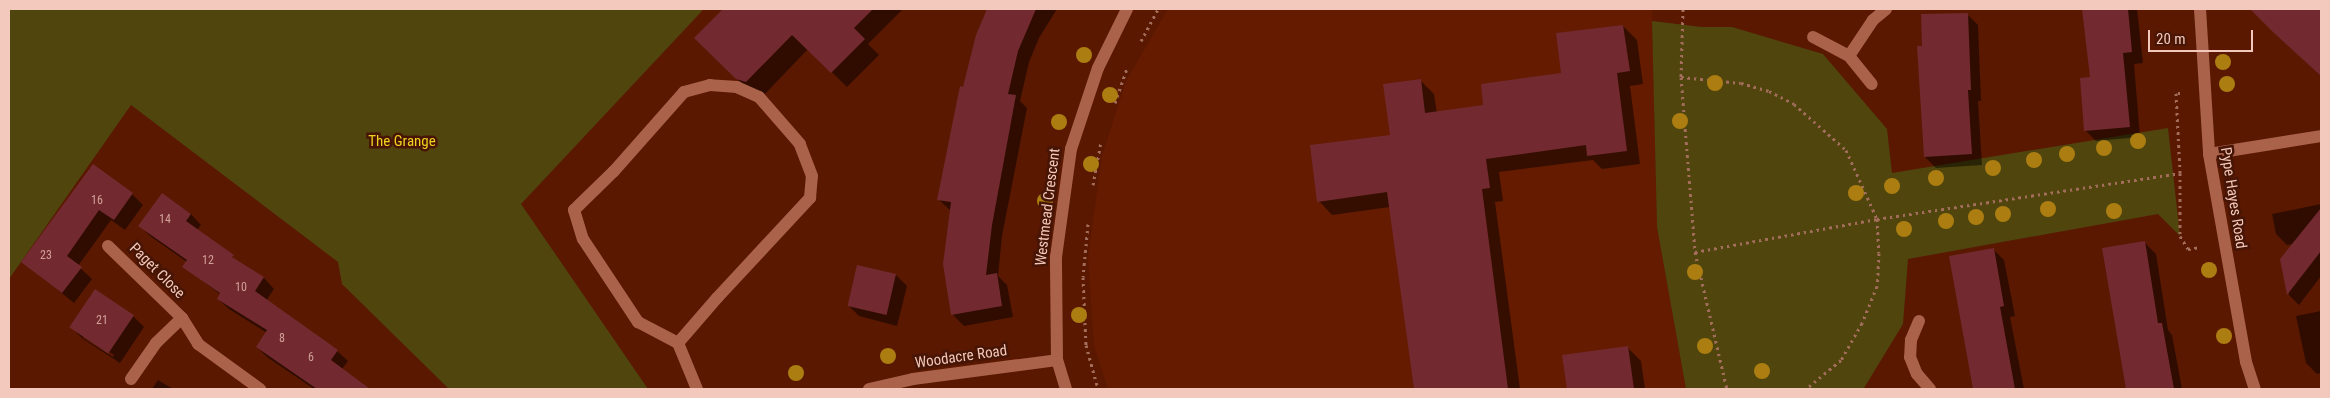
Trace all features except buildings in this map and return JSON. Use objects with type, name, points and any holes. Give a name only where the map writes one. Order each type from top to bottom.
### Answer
[{"type":"street","name":"Westmead Crescent","points":[[1066,389],[1057,360],[1056,257],[1070,149],[1098,68],[1127,9]]},
{"type":"street","points":[[1849,56],[1873,20],[1886,9]]},
{"type":"street","name":"Pype Hayes Road","points":[[2200,9],[2210,154],[2246,362],[2254,389]]},
{"type":"street","points":[[1813,37],[1849,56],[1872,84]]},
{"type":"street","points":[[678,343],[810,198],[812,176],[800,144],[759,97],[737,87],[710,85],[684,92],[614,171],[574,210],[583,239],[638,322],[678,343],[697,389]]},
{"type":"street","points":[[2210,154],[2321,136]]},
{"type":"street","name":"Paget Close","points":[[108,246],[182,318],[198,344],[260,389]]},
{"type":"street","name":"Paget Close","points":[[131,379],[156,343],[182,318]]},
{"type":"street","points":[[1919,321],[1911,340],[1910,357],[1917,374],[1930,389]]},
{"type":"street","name":"Woodacre Road","points":[[869,389],[913,379],[1057,360]]},
{"type":"path","points":[[1137,49],[1158,9]]},
{"type":"path","points":[[1683,9],[1681,77],[1695,252],[1727,389]]},
{"type":"path","points":[[1113,109],[1129,65]]},
{"type":"path","points":[[1681,77],[1741,83],[1769,91],[1794,104],[1846,150],[1877,219],[1879,253],[1877,286],[1862,323],[1841,360],[1806,389]]},
{"type":"path","points":[[1092,195],[1103,136]]},
{"type":"path","points":[[1695,252],[1877,219],[2180,173]]},
{"type":"path","points":[[1088,222],[1083,277],[1086,345],[1098,389]]},
{"type":"shaded area","points":[[1168,9],[1652,9],[1657,227],[1686,389],[1108,389],[1094,346],[1088,257],[1102,156],[1126,81]]},
{"type":"green space","name":"The Grange","points":[[9,9],[700,9],[702,11],[521,204],[648,389],[449,389],[342,284],[338,262],[131,105],[9,279]]},
{"type":"green space","points":[[1652,21],[1702,27],[1732,27],[1823,54],[1887,129],[1892,173],[2168,128],[2180,236],[2158,214],[1908,259],[1903,324],[1864,388],[1686,389],[1657,227]]}]
